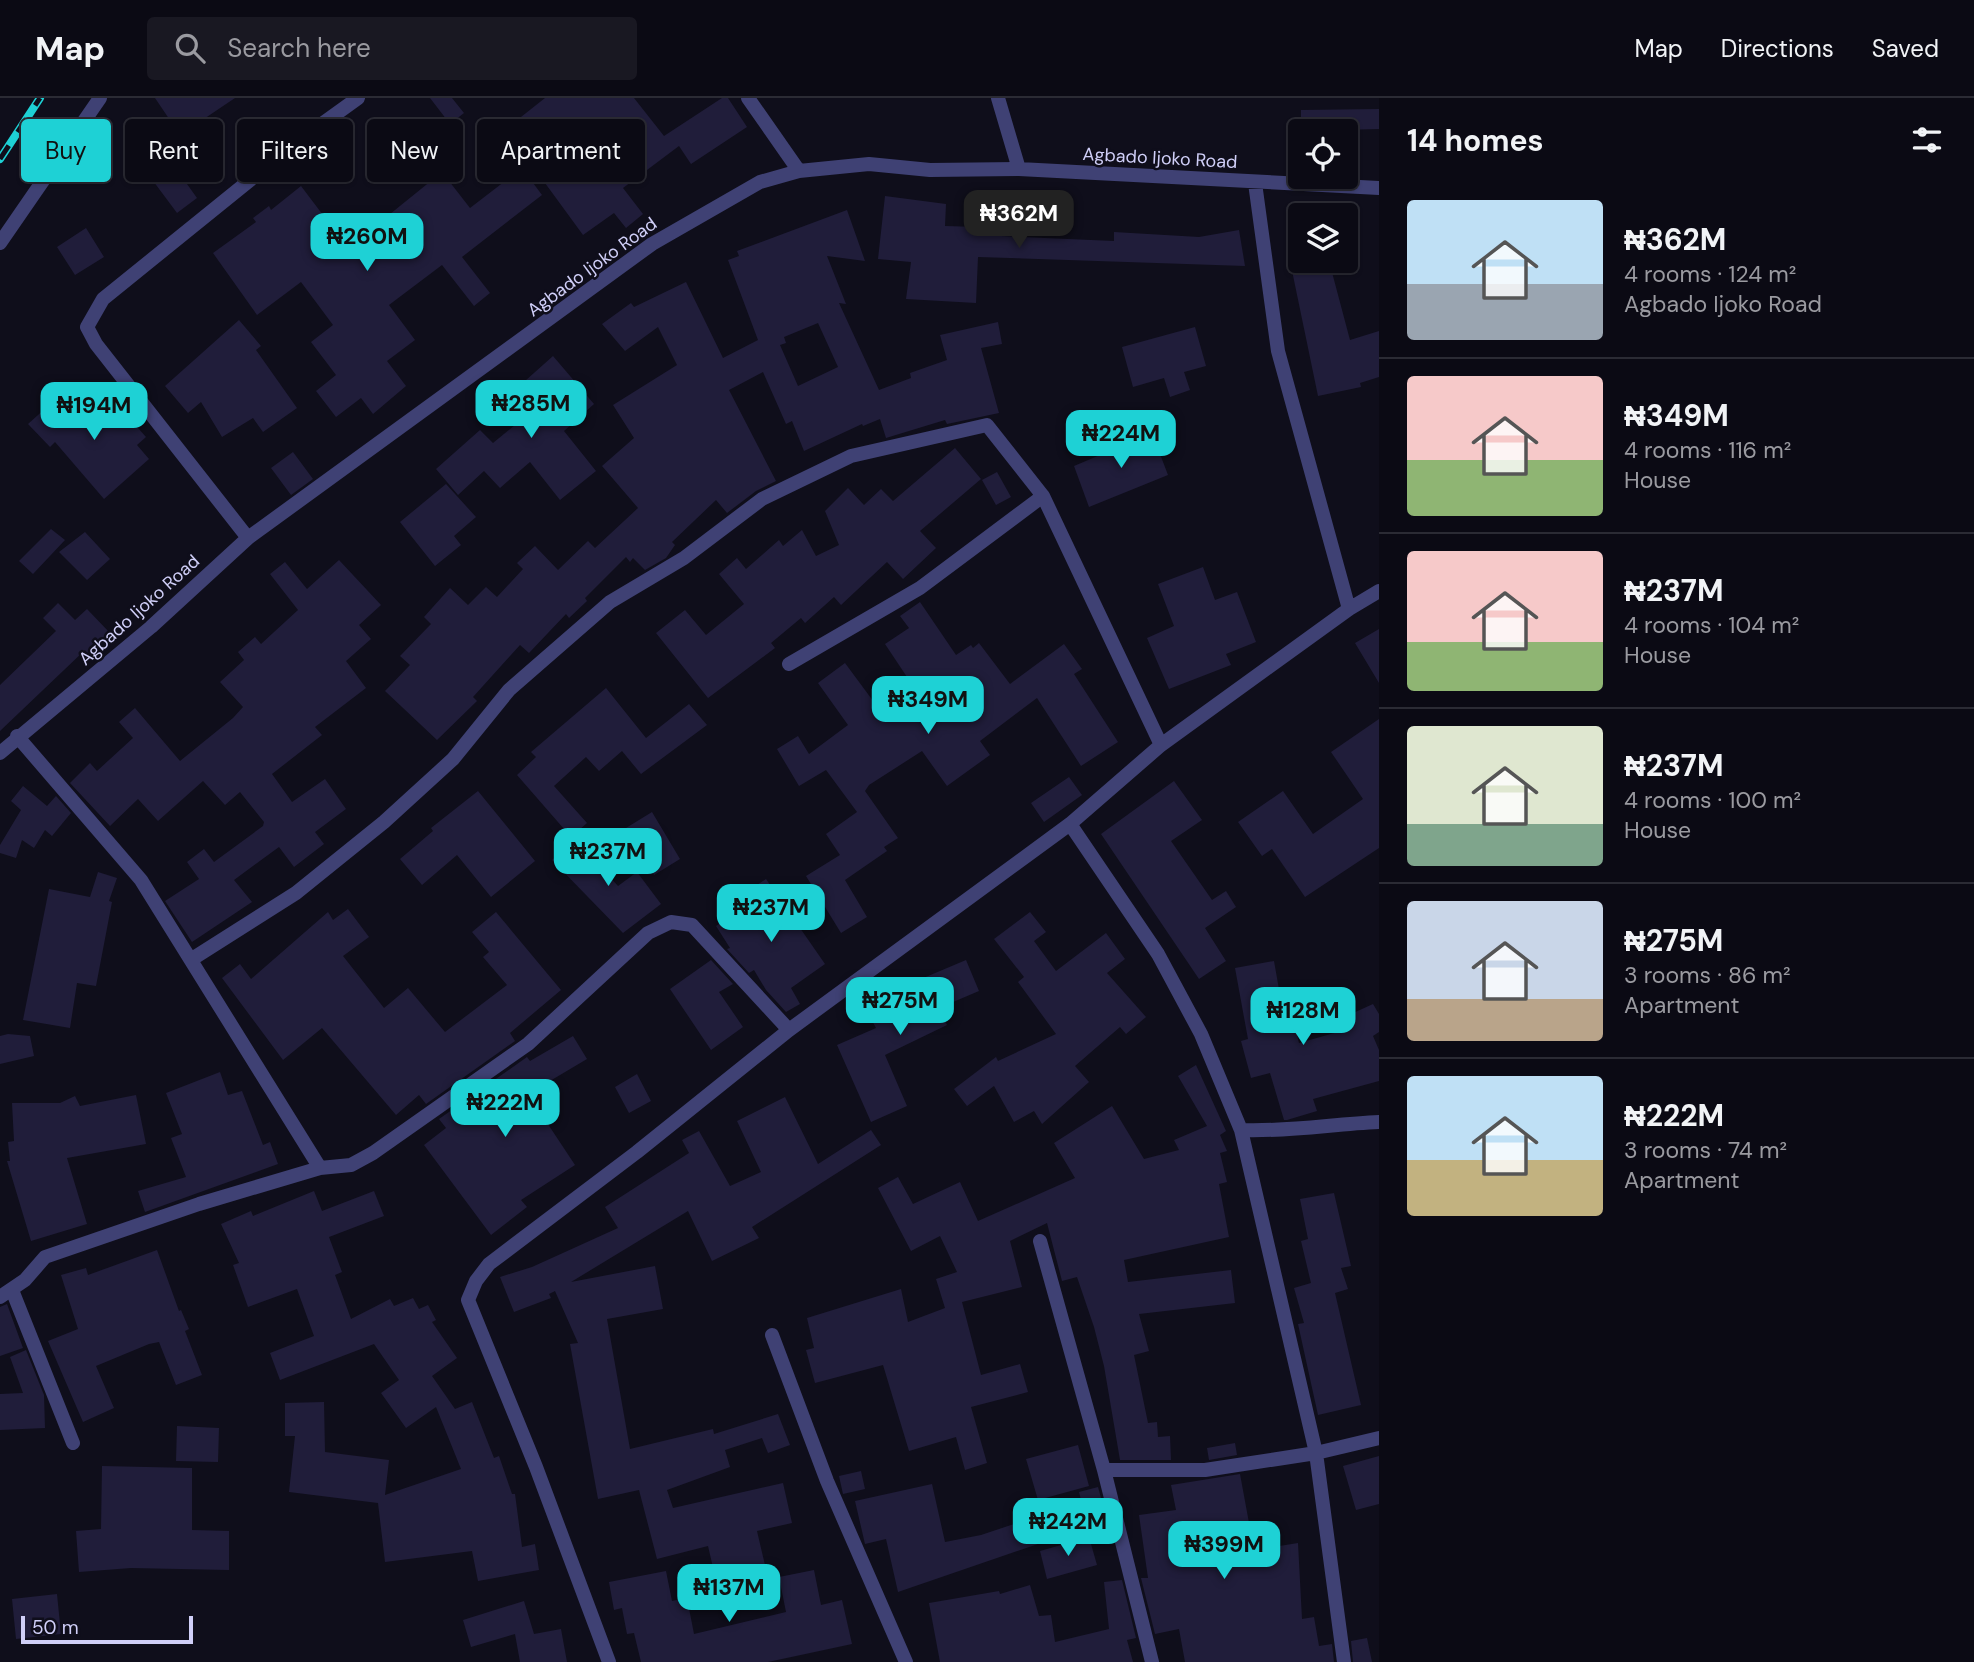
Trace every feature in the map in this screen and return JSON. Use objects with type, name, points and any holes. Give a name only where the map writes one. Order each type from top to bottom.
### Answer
[{"type":"street","points":[[0,243],[100,98]]},
{"type":"street","points":[[248,538],[96,344],[88,327],[103,299],[297,142],[358,98]]},
{"type":"street","points":[[748,98],[799,171]]},
{"type":"street","points":[[998,98],[1019,169]]},
{"type":"street","name":"Agbado Ijoko Road","points":[[0,753],[17,736],[90,679],[248,538],[652,244],[760,181],[799,171],[869,164],[930,170],[1019,169],[1379,188]]},
{"type":"street","points":[[1255,183],[1278,351],[1349,609]]},
{"type":"street","points":[[192,958],[296,894],[384,822],[453,759],[509,690],[610,602],[684,558],[762,499],[851,456],[987,425],[1043,496],[1161,745]]},
{"type":"street","points":[[789,664],[920,589],[1043,496]]},
{"type":"street","points":[[609,1662],[468,1300],[489,1264],[637,1152],[789,1030],[1070,824],[1161,745],[1349,609],[1379,591]]},
{"type":"street","points":[[17,736],[141,880],[192,958],[320,1168]]},
{"type":"street","points":[[1070,824],[1158,954],[1201,1034],[1241,1130],[1316,1452],[1344,1662]]},
{"type":"street","points":[[73,1443],[6,1294],[45,1257],[199,1204],[320,1168],[351,1165],[384,1145],[527,1044],[648,933],[671,922],[692,925],[789,1030]]},
{"type":"street","points":[[1241,1130],[1289,1132],[1335,1124],[1379,1122]]},
{"type":"street","points":[[1040,1241],[1104,1470],[1152,1662]]},
{"type":"street","points":[[772,1335],[827,1481],[906,1662]]},
{"type":"street","points":[[1104,1470],[1205,1469],[1316,1452],[1379,1438]]},
{"type":"building","points":[[155,98],[235,98],[204,119],[169,119]]},
{"type":"building","points":[[430,98],[452,98],[464,113],[456,119],[446,119]]},
{"type":"building","points":[[545,98],[634,98],[664,136],[722,98],[728,98],[747,127],[691,164],[679,146],[645,172],[645,119],[518,119]]},
{"type":"building","points":[[1379,109],[1379,129],[1358,130],[1358,119],[1301,119],[1301,110]]},
{"type":"building","points":[[154,182],[191,182],[187,184],[197,198],[177,213]]},
{"type":"building","points":[[430,182],[450,182],[470,208],[504,182],[532,182],[542,195],[462,257],[490,293],[474,306],[442,265],[389,305],[415,340],[387,361],[406,386],[373,414],[361,398],[336,417],[316,391],[336,375],[311,342],[333,325],[301,282],[257,315],[213,253],[256,222],[253,218],[269,206],[271,210],[301,186],[348,248]]},
{"type":"building","points":[[631,182],[623,188],[643,214],[626,228],[614,213],[583,235],[545,183]]},
{"type":"building","points":[[885,196],[946,204],[945,226],[979,227],[978,235],[1114,241],[1114,232],[1199,237],[1239,230],[1245,266],[978,257],[976,303],[906,299],[911,262],[878,259]]},
{"type":"building","points":[[847,210],[865,261],[827,256],[846,304],[839,303],[879,390],[911,378],[910,373],[947,360],[940,335],[998,322],[1002,344],[981,348],[999,413],[947,424],[945,420],[886,438],[880,419],[863,426],[862,424],[804,451],[792,421],[786,424],[763,372],[729,390],[776,481],[756,491],[727,513],[716,500],[672,542],[675,545],[666,558],[645,570],[633,558],[630,562],[626,557],[585,598],[587,601],[569,618],[566,614],[529,653],[520,645],[473,697],[477,701],[437,740],[385,691],[410,665],[400,656],[431,624],[424,617],[450,588],[468,605],[486,587],[497,597],[523,569],[517,563],[535,546],[558,570],[588,541],[595,548],[638,508],[602,466],[634,438],[613,405],[677,365],[658,327],[625,351],[602,324],[631,303],[634,307],[686,282],[723,358],[758,340],[728,260],[739,256],[737,251]],"holes":[[[818,323],[838,367],[798,386],[780,345],[786,343],[784,337]]]},
{"type":"building","points":[[86,228],[104,257],[75,275],[57,247]]},
{"type":"building","points":[[1292,273],[1332,273],[1350,340],[1379,331],[1379,377],[1360,383],[1361,387],[1318,396]]},
{"type":"building","points":[[239,320],[261,346],[256,350],[297,408],[263,432],[253,418],[222,437],[201,402],[188,413],[165,386]]},
{"type":"building","points":[[1195,327],[1206,366],[1184,372],[1190,390],[1170,397],[1164,378],[1133,387],[1122,347]]},
{"type":"building","points":[[553,356],[594,404],[564,431],[596,471],[560,500],[530,462],[500,488],[484,471],[458,495],[436,469],[480,430],[493,443],[543,402],[525,381]]},
{"type":"building","points":[[88,389],[122,427],[130,419],[146,437],[137,445],[149,459],[104,499],[55,442],[50,447],[28,424],[48,406],[57,416]]},
{"type":"building","points":[[1152,433],[1168,475],[1089,507],[1074,466]]},
{"type":"building","points":[[955,448],[981,479],[920,531],[936,548],[903,579],[887,562],[841,605],[834,597],[805,623],[801,618],[771,643],[775,648],[708,698],[656,633],[685,610],[706,635],[744,604],[719,574],[737,558],[746,569],[779,540],[783,546],[802,530],[816,556],[839,545],[825,511],[848,488],[864,505],[881,489],[893,501]]},
{"type":"building","points":[[293,452],[313,479],[291,495],[271,468]]},
{"type":"building","points":[[997,472],[1011,497],[996,505],[982,480]]},
{"type":"building","points":[[446,484],[476,517],[454,536],[461,545],[435,566],[400,522]]},
{"type":"building","points":[[51,529],[65,540],[33,574],[19,561]]},
{"type":"building","points":[[85,532],[110,559],[87,580],[59,552]]},
{"type":"building","points":[[339,560],[381,605],[359,625],[371,639],[346,661],[366,688],[315,727],[322,735],[272,774],[292,802],[325,779],[346,809],[315,832],[324,844],[294,867],[279,847],[234,880],[252,902],[192,942],[165,901],[199,879],[187,862],[204,849],[214,862],[263,826],[264,822],[240,792],[225,805],[203,781],[158,821],[138,799],[110,826],[70,783],[90,763],[97,771],[133,738],[119,722],[135,708],[180,761],[233,718],[243,707],[220,682],[244,660],[238,652],[255,637],[261,644],[298,610],[270,574],[285,562],[307,589]]},
{"type":"building","points":[[1203,567],[1215,600],[1237,592],[1256,642],[1226,654],[1231,665],[1169,689],[1147,638],[1174,626],[1158,584]]},
{"type":"building","points":[[920,602],[956,655],[979,643],[1010,684],[1064,644],[1082,669],[1074,674],[1118,742],[1081,766],[1037,698],[980,741],[990,755],[947,786],[922,751],[869,785],[865,791],[898,838],[884,847],[887,851],[845,880],[867,917],[841,933],[806,876],[840,855],[826,834],[857,812],[826,770],[799,786],[777,749],[798,736],[809,754],[848,725],[818,683],[845,663],[882,713],[915,689],[885,644],[909,628],[900,616]]},
{"type":"building","points":[[58,603],[75,620],[87,609],[110,633],[88,654],[85,650],[0,731],[0,685],[56,631],[43,618]]},
{"type":"building","points":[[1379,629],[1379,683],[1355,643]]},
{"type":"building","points":[[606,688],[646,738],[689,704],[707,725],[641,774],[622,751],[599,771],[586,757],[554,786],[587,823],[571,837],[517,775],[536,757],[531,752]]},
{"type":"building","points":[[1379,719],[1379,848],[1305,897],[1272,849],[1262,856],[1238,822],[1283,791],[1313,834],[1363,799],[1331,752]]},
{"type":"building","points":[[1069,777],[1082,795],[1044,822],[1031,803]]},
{"type":"building","points":[[1174,781],[1202,820],[1171,841],[1212,900],[1226,891],[1236,907],[1205,928],[1226,961],[1199,979],[1101,834]]},
{"type":"building","points":[[23,786],[47,806],[56,796],[71,813],[52,836],[45,830],[34,848],[22,840],[16,858],[0,853],[0,845],[21,810],[11,801]]},
{"type":"building","points":[[478,791],[535,861],[491,897],[457,855],[422,885],[400,859],[433,831],[431,828]]},
{"type":"building","points":[[652,812],[680,859],[654,875],[626,828]]},
{"type":"building","points":[[575,839],[618,886],[637,872],[661,904],[623,933],[552,860]]},
{"type":"building","points":[[98,872],[117,878],[109,901],[112,902],[96,986],[77,983],[70,1028],[23,1020],[49,889],[90,897]]},
{"type":"building","points":[[766,879],[825,964],[791,988],[800,1004],[786,1012],[766,990],[754,970],[749,973],[727,949],[730,948],[716,926],[746,907],[739,897]]},
{"type":"building","points":[[348,909],[369,937],[343,956],[384,1008],[408,988],[445,1032],[507,985],[483,957],[489,952],[472,932],[496,912],[561,990],[510,1033],[515,1041],[426,1104],[419,1095],[396,1115],[322,1028],[283,1060],[222,978],[240,964],[251,979],[328,912],[333,920]]},
{"type":"building","points":[[1030,912],[1046,932],[1034,941],[1056,971],[1106,933],[1125,959],[1107,973],[1146,1017],[1126,1034],[1120,1027],[1075,1066],[1089,1082],[1042,1124],[1034,1111],[1014,1122],[994,1086],[967,1106],[954,1089],[996,1057],[998,1061],[1056,1034],[1018,982],[1024,977],[994,939]]},
{"type":"building","points":[[711,960],[733,984],[719,992],[743,1027],[711,1050],[670,989]]},
{"type":"building","points":[[966,960],[979,991],[939,1008],[947,1025],[885,1055],[907,1106],[871,1122],[837,1045],[876,1028],[864,1006],[886,994],[896,1012],[929,997],[921,979]]},
{"type":"building","points":[[1274,961],[1286,1029],[1295,1027],[1299,1043],[1345,1030],[1340,1019],[1373,1004],[1379,1014],[1379,1032],[1373,1036],[1379,1050],[1379,1081],[1313,1099],[1317,1111],[1287,1120],[1284,1120],[1270,1073],[1251,1078],[1241,1041],[1248,1039],[1235,968]]},
{"type":"building","points":[[0,1036],[30,1036],[34,1056],[0,1064]]},
{"type":"building","points":[[573,1036],[587,1059],[528,1094],[575,1165],[521,1200],[527,1207],[491,1235],[424,1145],[446,1128],[439,1119],[527,1057],[530,1061]]},
{"type":"building","points":[[1196,1065],[1226,1131],[1220,1135],[1227,1151],[1220,1153],[1227,1182],[1219,1184],[1229,1237],[1124,1260],[1128,1282],[1231,1270],[1235,1303],[1139,1314],[1149,1351],[1134,1355],[1148,1423],[1157,1422],[1158,1437],[1170,1436],[1171,1460],[1120,1460],[1104,1366],[1094,1327],[1077,1277],[1062,1281],[1047,1223],[1010,1241],[1022,1287],[962,1302],[981,1375],[1020,1364],[1028,1392],[971,1407],[987,1463],[965,1470],[956,1437],[909,1451],[883,1365],[815,1383],[806,1350],[814,1348],[807,1318],[901,1289],[908,1322],[945,1308],[936,1279],[957,1272],[940,1236],[911,1251],[878,1188],[898,1177],[913,1204],[960,1182],[978,1221],[1075,1178],[1054,1143],[1112,1106],[1144,1159],[1179,1150],[1174,1140],[1207,1126],[1178,1076]]},
{"type":"building","points":[[220,1072],[228,1095],[242,1091],[263,1145],[270,1142],[278,1164],[145,1212],[138,1191],[186,1177],[171,1138],[182,1134],[166,1093]]},
{"type":"building","points":[[637,1074],[651,1101],[629,1113],[615,1087]]},
{"type":"building","points":[[136,1095],[146,1144],[67,1158],[87,1224],[31,1241],[7,1161],[10,1161],[8,1142],[14,1141],[12,1103],[60,1103],[75,1096],[80,1106]]},
{"type":"building","points":[[785,1097],[818,1164],[871,1130],[881,1145],[752,1227],[759,1238],[712,1261],[688,1211],[571,1282],[655,1266],[663,1309],[607,1319],[630,1449],[713,1429],[714,1434],[778,1414],[790,1445],[768,1453],[762,1438],[725,1450],[730,1467],[667,1490],[673,1508],[783,1483],[792,1523],[757,1531],[768,1578],[718,1589],[708,1546],[657,1559],[639,1490],[598,1499],[570,1344],[578,1343],[555,1291],[549,1294],[551,1298],[514,1312],[500,1277],[532,1267],[618,1228],[605,1207],[689,1153],[682,1140],[699,1131],[730,1186],[761,1172],[737,1121]]},
{"type":"building","points":[[314,1191],[322,1211],[374,1191],[384,1216],[329,1237],[342,1272],[335,1275],[351,1319],[390,1299],[394,1306],[413,1298],[419,1309],[428,1305],[436,1320],[432,1322],[457,1358],[432,1376],[455,1409],[472,1402],[494,1458],[499,1456],[512,1494],[515,1494],[522,1547],[535,1544],[539,1570],[478,1581],[472,1551],[385,1562],[378,1503],[289,1492],[295,1436],[285,1436],[285,1403],[324,1402],[325,1452],[389,1460],[385,1495],[461,1469],[436,1407],[406,1428],[381,1393],[399,1380],[374,1344],[280,1380],[270,1353],[314,1336],[297,1289],[248,1307],[233,1265],[239,1263],[221,1224],[251,1211],[253,1216]]},
{"type":"building","points":[[1334,1193],[1351,1266],[1341,1268],[1348,1289],[1335,1293],[1361,1405],[1318,1415],[1298,1324],[1304,1323],[1294,1288],[1311,1283],[1301,1241],[1308,1239],[1300,1199]]},
{"type":"building","points":[[157,1250],[179,1311],[181,1310],[189,1329],[185,1331],[202,1375],[176,1385],[159,1342],[149,1344],[96,1366],[114,1408],[83,1422],[48,1341],[78,1329],[61,1275],[86,1268],[88,1275]]},
{"type":"building","points":[[7,1304],[23,1348],[0,1356],[0,1307]]},
{"type":"building","points":[[26,1350],[44,1395],[45,1428],[0,1430],[0,1394],[23,1393],[10,1357]]},
{"type":"building","points":[[177,1426],[219,1428],[218,1462],[176,1461]]},
{"type":"building","points":[[1235,1443],[1237,1455],[1209,1460],[1207,1448]]},
{"type":"building","points":[[1078,1445],[1089,1486],[1038,1500],[1026,1459]]},
{"type":"building","points":[[1379,1456],[1379,1504],[1356,1510],[1343,1466]]},
{"type":"building","points":[[102,1466],[192,1468],[192,1530],[229,1531],[229,1570],[131,1568],[79,1572],[76,1531],[101,1529]]},
{"type":"building","points":[[861,1471],[865,1489],[843,1494],[839,1476]]},
{"type":"building","points":[[1240,1474],[1254,1550],[1298,1543],[1302,1619],[1314,1617],[1319,1646],[1332,1644],[1334,1662],[1185,1662],[1179,1629],[1155,1634],[1141,1578],[1148,1578],[1139,1515],[1176,1510],[1171,1485]]},
{"type":"building","points":[[932,1484],[945,1542],[981,1535],[1029,1519],[1038,1544],[898,1592],[886,1539],[865,1544],[855,1501]]},
{"type":"building","points":[[1098,1487],[1105,1512],[1085,1516],[1079,1492]]},
{"type":"building","points":[[1089,1537],[1097,1565],[1047,1579],[1040,1551]]},
{"type":"building","points":[[814,1570],[821,1605],[842,1600],[852,1644],[768,1662],[641,1662],[634,1633],[627,1634],[622,1608],[614,1610],[609,1582],[666,1571],[672,1601],[687,1598],[694,1634],[786,1612],[779,1577]]},
{"type":"building","points":[[1122,1580],[1136,1638],[1127,1640],[1133,1662],[940,1662],[929,1603],[999,1591],[1000,1594],[1030,1585],[1039,1616],[1051,1615],[1055,1642],[1109,1629],[1104,1582]]},
{"type":"building","points":[[57,1594],[61,1634],[16,1639],[12,1599]]},
{"type":"building","points":[[524,1601],[534,1634],[561,1629],[567,1662],[520,1662],[515,1634],[471,1647],[463,1620]]},
{"type":"building","points":[[1367,1638],[1372,1662],[1353,1662],[1351,1641]]},
{"type":"railway","points":[[0,159],[40,98]]}]
